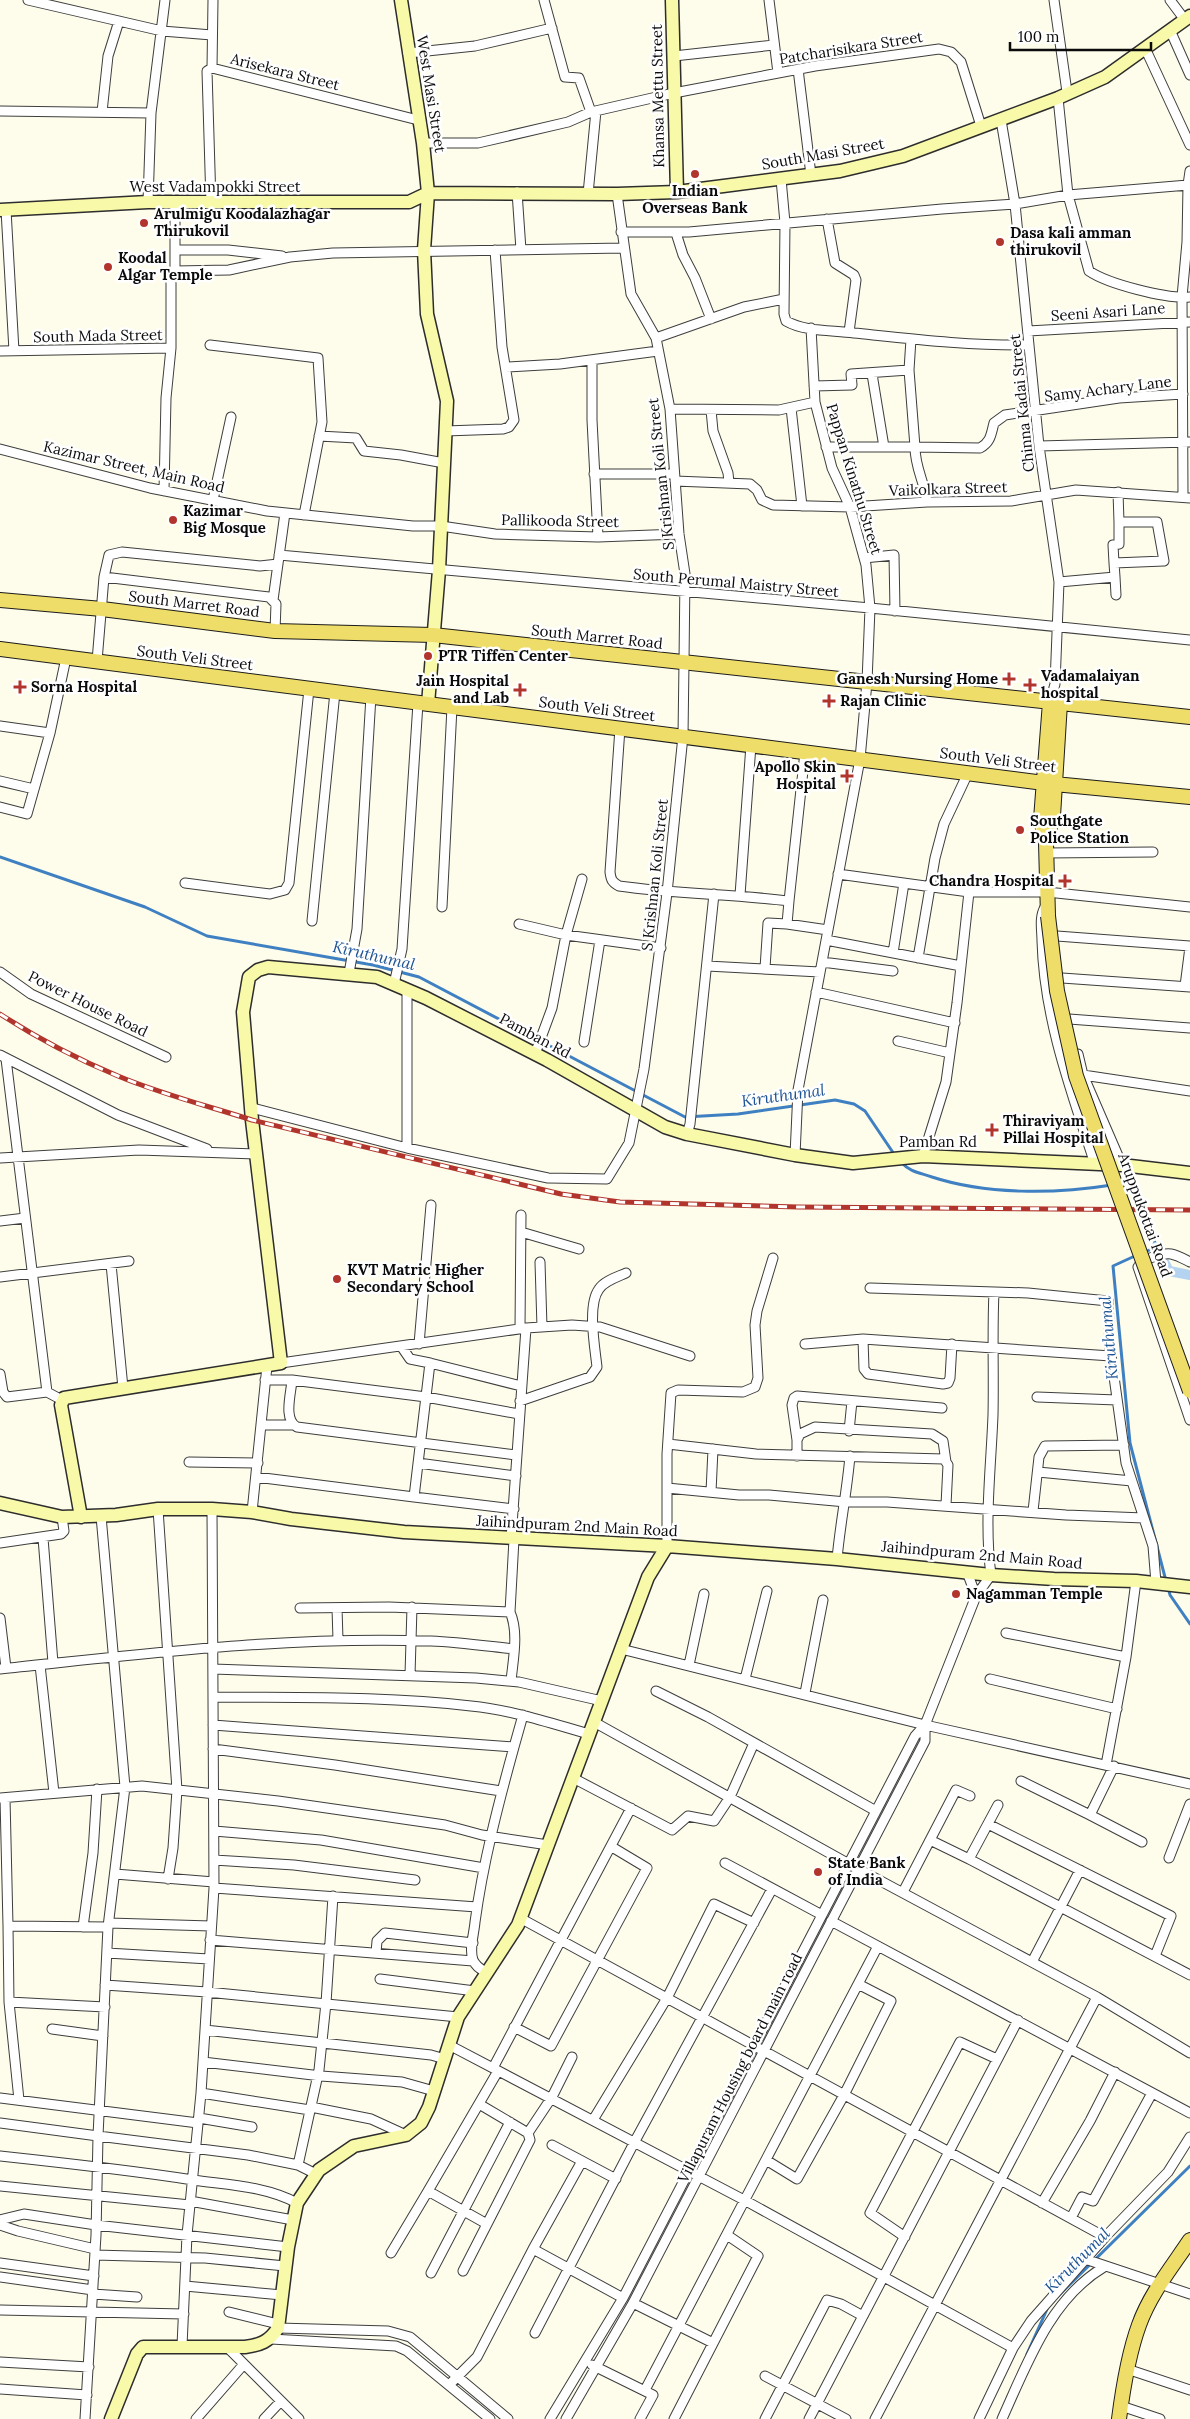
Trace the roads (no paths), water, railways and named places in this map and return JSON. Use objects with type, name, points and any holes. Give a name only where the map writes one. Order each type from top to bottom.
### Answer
[{"type":"main road","name":"South Marret Road","points":[[0,600],[102,609],[275,631],[433,635],[1190,717]]},
{"type":"main road","name":"South Veli Street","points":[[0,649],[968,773],[1049,783],[1190,796]]},
{"type":"main road","name":"Aruppukottai Road","points":[[1055,702],[1049,783],[1053,816],[1046,848],[1048,904],[1057,992],[1076,1076],[1190,1391]]},
{"type":"main road","points":[[1120,2413],[1127,2369],[1139,2324],[1160,2284],[1190,2240]]},
{"type":"street","points":[[28,0],[162,31],[212,35]]},
{"type":"street","points":[[148,202],[151,113],[165,0]]},
{"type":"street","name":"Arisekara Street","points":[[213,0],[212,68],[418,120]]},
{"type":"street","name":"West Masi Street","points":[[401,0],[423,143],[428,193],[424,250],[427,314],[447,401],[439,570],[433,635],[423,703]]},
{"type":"street","points":[[544,0],[565,77],[579,78],[593,111],[588,194]]},
{"type":"street","name":"Khansa Mettu Street","points":[[672,0],[677,192]]},
{"type":"street","points":[[769,0],[778,73]]},
{"type":"street","points":[[1054,0],[1068,195],[1089,271],[1094,275],[1148,292],[1186,297]]},
{"type":"street","points":[[1170,0],[1188,18]]},
{"type":"street","name":"South Masi Street","points":[[428,193],[617,194],[677,192],[811,175],[903,156],[1001,120],[1105,77],[1188,18]]},
{"type":"street","points":[[102,112],[108,56],[119,21]]},
{"type":"street","points":[[408,53],[475,46],[552,28]]},
{"type":"street","points":[[1170,30],[1190,75]]},
{"type":"street","points":[[674,56],[774,45]]},
{"type":"street","points":[[1145,48],[1190,145]]},
{"type":"street","name":"Patcharisikara Street","points":[[423,143],[478,143],[568,122],[593,111],[674,94],[798,69],[930,50],[946,50],[956,56],[961,62],[981,126]]},
{"type":"street","points":[[211,203],[207,72],[212,68]]},
{"type":"street","points":[[798,69],[811,175]]},
{"type":"street","points":[[0,111],[151,113]]},
{"type":"street","name":"Chinna Kadai Street","points":[[1001,120],[1015,204],[1036,412],[1059,582],[1055,702]]},
{"type":"street","points":[[1187,498],[1183,394],[1187,383],[1186,297],[1189,242],[1188,184],[1190,172]]},
{"type":"street","points":[[781,179],[785,223],[784,299],[786,321],[793,325],[811,328],[979,346],[1029,345]]},
{"type":"street","points":[[621,232],[676,233],[1015,204],[1068,195],[1188,184]]},
{"type":"street","points":[[517,192],[521,250]]},
{"type":"street","name":"West Vadampokki Street","points":[[3,210],[148,202],[409,202],[428,193]]},
{"type":"street","name":"S Krishnan Koli Street","points":[[407,1148],[548,1178],[607,1179],[629,1143],[640,1088],[661,948],[683,736],[685,593],[684,556],[679,534],[670,409],[656,338],[631,294],[623,248],[617,194]]},
{"type":"street","name":"South Mada Street","points":[[0,351],[171,348],[171,280],[175,272],[176,250],[175,203]]},
{"type":"street","points":[[3,210],[14,352]]},
{"type":"street","points":[[827,219],[835,263],[854,275],[856,280],[849,332]]},
{"type":"street","points":[[676,233],[683,255],[696,278],[711,319]]},
{"type":"street","points":[[175,272],[229,270],[290,257],[333,253],[623,248]]},
{"type":"street","points":[[176,250],[228,250],[290,257]]},
{"type":"street","points":[[446,431],[504,429],[512,424],[514,415],[502,347],[495,250]]},
{"type":"street","points":[[656,338],[744,306],[784,299]]},
{"type":"street","name":"Seeni Asari Lane","points":[[1028,331],[1186,322]]},
{"type":"street","name":"Pappan Kinathu Street","points":[[795,1155],[798,1098],[860,759],[868,682],[870,608],[864,558],[850,507],[832,468],[815,402],[811,328]]},
{"type":"street","points":[[911,339],[909,370],[916,466],[924,478],[927,502]]},
{"type":"street","points":[[210,345],[318,358],[322,422],[304,515]]},
{"type":"street","points":[[164,491],[166,398],[171,348]]},
{"type":"street","points":[[506,367],[658,352]]},
{"type":"street","points":[[592,360],[594,474],[598,536]]},
{"type":"street","points":[[814,386],[852,386],[851,374],[909,370]]},
{"type":"street","points":[[872,374],[884,447]]},
{"type":"street","name":"Samy Achary Lane","points":[[915,447],[980,448],[987,444],[994,423],[1001,417],[1118,398],[1183,394]]},
{"type":"street","points":[[670,409],[780,410],[815,402]]},
{"type":"street","points":[[791,408],[802,506]]},
{"type":"street","points":[[594,474],[675,477],[728,482],[728,472],[713,431],[711,410]]},
{"type":"street","points":[[213,500],[231,417]]},
{"type":"street","points":[[319,436],[356,438],[364,452],[401,455],[444,463]]},
{"type":"street","points":[[1040,446],[1186,442]]},
{"type":"street","points":[[826,447],[915,447]]},
{"type":"street","name":"Kazimar Street, Main Road","points":[[0,449],[164,491],[285,513],[413,526],[442,526]]},
{"type":"street","name":"Vaikolkara Street","points":[[728,482],[754,486],[762,500],[766,503],[802,506],[850,507],[927,502],[1011,501],[1076,490],[1187,498]]},
{"type":"street","points":[[1116,596],[1113,545],[1119,544],[1118,492]]},
{"type":"street","points":[[275,631],[277,609],[273,600],[285,513]]},
{"type":"street","points":[[1114,563],[1164,561],[1157,522],[1119,522]]},
{"type":"street","name":"Pallikooda Street","points":[[442,526],[495,534],[598,536],[679,534]]},
{"type":"street","name":"South Perumal Maistry Street","points":[[104,577],[109,555],[122,552],[260,566],[279,559],[439,570],[870,608],[1190,640]]},
{"type":"street","points":[[864,558],[894,555],[894,611]]},
{"type":"street","points":[[97,662],[104,577],[264,596],[273,600]]},
{"type":"street","points":[[1059,582],[1115,577]]},
{"type":"street","points":[[0,807],[27,814],[50,733],[66,658]]},
{"type":"street","points":[[185,883],[270,894],[285,890],[289,883],[309,689]]},
{"type":"street","points":[[312,921],[334,692]]},
{"type":"street","points":[[350,970],[354,954],[371,696]]},
{"type":"street","points":[[395,981],[399,964],[423,703]]},
{"type":"street","points":[[442,907],[452,707]]},
{"type":"street","points":[[0,726],[50,733]]},
{"type":"street","points":[[620,728],[610,879],[619,886],[667,893],[740,895],[789,901]]},
{"type":"street","points":[[740,895],[751,745]]},
{"type":"street","points":[[788,924],[805,752]]},
{"type":"street","points":[[918,958],[930,887],[944,824],[968,773]]},
{"type":"street","points":[[0,781],[34,789]]},
{"type":"street","points":[[1046,848],[1153,852]]},
{"type":"street","points":[[838,874],[1048,904],[1190,907]]},
{"type":"street","points":[[536,1051],[552,1008],[566,935],[582,879]]},
{"type":"street","points":[[893,953],[904,884]]},
{"type":"street","points":[[917,1156],[946,1082],[955,1023],[969,892]]},
{"type":"street","points":[[688,1129],[714,894]]},
{"type":"street","points":[[1048,904],[1053,913],[1069,1019],[1083,1075],[1122,1165]]},
{"type":"street","points":[[1048,904],[1044,908],[1041,917],[1042,960],[1048,1003],[1063,1067],[1095,1164]]},
{"type":"street","points":[[765,968],[768,923],[828,930]]},
{"type":"street","points":[[519,924],[566,935],[661,948]]},
{"type":"street","points":[[1057,936],[1190,947],[1187,987],[1062,978]]},
{"type":"street","points":[[584,1042],[600,940]]},
{"type":"street","points":[[826,940],[961,966]]},
{"type":"street","points":[[822,962],[893,972]]},
{"type":"street","points":[[707,966],[820,972]]},
{"type":"street","name":"Pamban Rd","points":[[281,1363],[256,1154],[244,1012],[249,977],[258,970],[268,967],[350,970],[395,981],[407,990],[536,1051],[635,1106],[665,1126],[688,1129],[795,1155],[853,1163],[917,1156],[1122,1165],[1190,1174]]},
{"type":"street","name":"Power House Road","points":[[0,972],[31,994],[166,1057]]},
{"type":"street","points":[[252,1108],[407,1148],[407,990]]},
{"type":"street","points":[[816,992],[955,1023]]},
{"type":"street","points":[[1069,1019],[1190,1028]]},
{"type":"street","points":[[898,1041],[950,1053]]},
{"type":"street","points":[[3,1057],[118,1114],[213,1152]]},
{"type":"street","points":[[3,1057],[18,1155],[47,1392]]},
{"type":"street","points":[[1083,1075],[1190,1091]]},
{"type":"street","points":[[0,1158],[18,1155],[139,1150],[256,1154]]},
{"type":"street","points":[[418,1344],[431,1205]]},
{"type":"street","points":[[519,1683],[514,1649],[513,1620],[510,1612],[523,1329],[521,1216]]},
{"type":"street","points":[[0,1221],[25,1218]]},
{"type":"street","points":[[521,1232],[579,1249]]},
{"type":"street","points":[[1190,1262],[1174,1255],[1166,1254],[1141,1262],[1138,1267],[1190,1420]]},
{"type":"street","points":[[111,2419],[140,2350],[148,2346],[182,2340],[227,2347],[259,2345],[270,2326],[283,2218],[290,2199],[312,2172],[319,2170],[354,2146],[397,2130],[421,2124],[426,2088],[438,2057],[449,2045],[452,2016],[475,1992],[520,1918],[648,1577],[667,1546],[669,1397],[674,1391],[743,1392],[755,1387],[758,1378],[754,1325],[756,1311],[773,1258]]},
{"type":"street","points":[[0,1277],[129,1261]]},
{"type":"street","points":[[540,1262],[542,1327]]},
{"type":"street","points":[[111,1264],[123,1388]]},
{"type":"street","points":[[520,1401],[590,1377],[595,1373],[597,1367],[593,1326],[595,1298],[599,1288],[626,1273]]},
{"type":"street","points":[[870,1288],[994,1292],[1108,1301],[1111,1356],[1124,1445],[1132,1481],[1153,1546],[1156,1583]]},
{"type":"street","points":[[991,1575],[988,1553],[988,1508],[993,1413],[991,1348],[994,1292]]},
{"type":"street","points":[[62,1400],[68,1397],[281,1363],[542,1327],[593,1326],[690,1356]]},
{"type":"street","points":[[805,1344],[863,1339],[1111,1356]]},
{"type":"street","points":[[863,1339],[864,1369],[868,1374],[943,1384],[948,1383],[950,1378],[952,1344]]},
{"type":"street","points":[[401,1346],[410,1358],[521,1386]]},
{"type":"street","points":[[414,1497],[430,1363]]},
{"type":"street","points":[[252,1512],[267,1366]]},
{"type":"street","points":[[0,1374],[3,1392],[7,1397],[47,1392],[62,1400]]},
{"type":"street","points":[[265,1380],[292,1380],[426,1397],[519,1414]]},
{"type":"street","points":[[292,1380],[289,1417],[293,1425]]},
{"type":"street","points":[[797,1456],[797,1440],[792,1405],[794,1398],[801,1396],[942,1408]]},
{"type":"street","points":[[1036,1397],[1117,1400]]},
{"type":"street","points":[[62,1400],[61,1406],[80,1517]]},
{"type":"street","points":[[849,1431],[852,1401]]},
{"type":"street","points":[[261,1425],[293,1425],[516,1455]]},
{"type":"street","points":[[797,1440],[804,1431],[815,1428],[932,1434],[943,1441],[946,1462],[946,1505]]},
{"type":"street","points":[[668,1444],[797,1456],[850,1456],[920,1460],[939,1458],[946,1462]]},
{"type":"street","points":[[1033,1511],[1042,1449],[1045,1446],[1124,1445]]},
{"type":"street","points":[[711,1492],[713,1448]]},
{"type":"street","points":[[837,1559],[839,1528],[846,1502],[850,1456]]},
{"type":"street","points":[[188,1462],[258,1463]]},
{"type":"street","points":[[418,1463],[516,1476]]},
{"type":"street","points":[[1038,1472],[1132,1481]]},
{"type":"street","points":[[256,1477],[514,1509]]},
{"type":"street","points":[[668,1488],[846,1502],[946,1505],[1117,1518],[1144,1518]]},
{"type":"street","name":"Jaihindpuram 2nd Main Road","points":[[0,1503],[62,1517],[100,1516],[158,1509],[212,1509],[252,1512],[291,1519],[404,1532],[667,1546],[837,1559],[1054,1580],[1136,1581],[1189,1587]]},
{"type":"street","points":[[158,1509],[177,1790],[173,1848],[168,1879]]},
{"type":"street","points":[[182,2340],[187,2234],[201,2093],[214,1885],[212,1509]]},
{"type":"street","points":[[85,2419],[94,2276],[98,2136],[108,1925],[125,1787],[100,1516]]},
{"type":"street","points":[[0,1543],[43,1538],[63,1533],[62,1517]]},
{"type":"street","points":[[43,1538],[53,1663]]},
{"type":"street","points":[[967,1572],[976,1596]]},
{"type":"street","name":"Villapuram Housing board main road","points":[[550,2419],[623,2298],[915,1736],[925,1725],[976,1596],[991,1575]]},
{"type":"street","points":[[1090,1814],[1110,1766],[1116,1709],[1126,1658],[1136,1581]]},
{"type":"street","points":[[745,1679],[767,1592]]},
{"type":"street","points":[[689,1665],[704,1594]]},
{"type":"street","points":[[805,1693],[823,1600]]},
{"type":"street","points":[[300,1608],[412,1607],[510,1612]]},
{"type":"street","points":[[410,1675],[412,1607]]},
{"type":"street","points":[[337,1608],[338,1640]]},
{"type":"street","points":[[0,1618],[3,1668],[114,1658],[213,1646],[338,1640],[411,1640],[514,1649]]},
{"type":"street","points":[[1006,1633],[1126,1658]]},
{"type":"street","points":[[621,1649],[805,1693],[925,1725],[1190,1784]]},
{"type":"street","points":[[40,1665],[54,1793]]},
{"type":"street","points":[[213,1670],[410,1675],[519,1683],[602,1701]]},
{"type":"street","points":[[990,1679],[1116,1709]]},
{"type":"street","points":[[656,1690],[876,1811]]},
{"type":"street","points":[[213,1697],[362,1699],[471,1706],[592,1728],[730,1797],[849,1864],[1096,1997],[1190,2053]]},
{"type":"street","points":[[468,1960],[474,1907],[486,1836],[519,1714]]},
{"type":"street","points":[[213,1725],[510,1746]]},
{"type":"street","name":"Villapuram Housing board main road","points":[[566,2419],[633,2304],[926,1741],[925,1725]]},
{"type":"street","points":[[573,1778],[672,1830],[688,1816],[714,1821],[730,1797],[754,1743]]},
{"type":"street","points":[[213,1749],[334,1765],[498,1791]]},
{"type":"street","points":[[1021,1781],[1090,1814],[1142,1842]]},
{"type":"street","points":[[19,2100],[4,1929],[2,1798],[125,1787],[177,1790],[278,1801],[446,1825],[486,1836],[548,1845]]},
{"type":"street","points":[[83,1927],[95,1837],[97,1789]]},
{"type":"street","points":[[903,1892],[956,1790],[970,1796]]},
{"type":"street","points":[[1169,1858],[1190,1804]]},
{"type":"street","points":[[969,1858],[998,1805]]},
{"type":"street","points":[[391,2253],[479,2104],[514,2027],[631,1808]]},
{"type":"street","points":[[988,1824],[1171,1916],[1154,1956]]},
{"type":"street","points":[[214,1831],[321,1840],[480,1867]]},
{"type":"street","points":[[930,1840],[1062,1906],[1190,1975]]},
{"type":"street","points":[[514,2027],[551,2046],[647,1868],[612,1846]]},
{"type":"street","points":[[214,1860],[294,1865],[415,1880]]},
{"type":"street","points":[[724,1863],[822,1915]]},
{"type":"street","points":[[1032,1962],[1080,1870]]},
{"type":"street","points":[[115,1874],[333,1896],[474,1907]]},
{"type":"street","points":[[535,2333],[635,2141],[772,1889]]},
{"type":"street","points":[[298,2165],[318,2075],[326,2004],[333,1896]]},
{"type":"street","points":[[593,2120],[667,1998],[714,1904],[754,1923]]},
{"type":"street","points":[[520,1918],[753,2047],[809,2075],[1105,2237]]},
{"type":"street","points":[[831,1921],[1190,2113]]},
{"type":"street","points":[[4,1929],[108,1925],[211,1926]]},
{"type":"street","points":[[376,1953],[377,1941],[385,1933],[469,1943]]},
{"type":"street","points":[[210,1940],[468,1960],[487,1973]]},
{"type":"street","points":[[644,2390],[746,2200],[809,2075],[878,1946]]},
{"type":"street","points":[[107,1953],[209,1959]]},
{"type":"street","points":[[380,1979],[475,1992]]},
{"type":"street","points":[[766,2160],[797,2179],[844,2095],[891,2001],[858,1984]]},
{"type":"street","points":[[106,1985],[207,1992],[452,2016]]},
{"type":"street","points":[[875,2419],[1096,1997]]},
{"type":"street","points":[[9,2002],[104,2007]]},
{"type":"street","points":[[809,2419],[1018,2020]]},
{"type":"street","points":[[52,2029],[103,2036]]},
{"type":"street","points":[[205,2030],[438,2057]]},
{"type":"street","points":[[905,2236],[870,2213],[960,2042],[997,2059]]},
{"type":"street","points":[[449,2045],[746,2200],[1013,2348]]},
{"type":"street","points":[[528,2133],[551,2098],[572,2057]]},
{"type":"street","points":[[203,2062],[402,2082],[426,2088]]},
{"type":"street","points":[[1042,2203],[1090,2121],[1115,2072]]},
{"type":"street","points":[[1071,2218],[1082,2197],[1093,2201],[1152,2092]]},
{"type":"street","points":[[201,2093],[311,2108],[371,2119],[397,2130]]},
{"type":"street","points":[[0,2098],[252,2127]]},
{"type":"street","points":[[463,2271],[529,2145],[530,2137],[528,2133],[479,2104]]},
{"type":"street","points":[[431,2273],[510,2122]]},
{"type":"street","points":[[0,2123],[196,2150],[248,2155],[298,2165],[312,2172]]},
{"type":"street","points":[[1002,2419],[1049,2320],[1094,2273],[1094,2263],[1105,2237],[1168,2172],[1190,2137]]},
{"type":"street","points":[[552,2145],[616,2179]]},
{"type":"street","points":[[0,2156],[98,2167],[250,2188],[290,2199]]},
{"type":"street","points":[[449,2385],[477,2356],[582,2161]]},
{"type":"street","points":[[0,2186],[190,2203],[283,2218]]},
{"type":"street","points":[[428,2192],[487,2224]]},
{"type":"street","points":[[0,2220],[24,2214],[96,2226],[279,2245]]},
{"type":"street","points":[[0,2225],[95,2252],[277,2265]]},
{"type":"street","points":[[674,2419],[758,2256],[727,2235]]},
{"type":"street","points":[[533,2249],[623,2298]]},
{"type":"street","points":[[0,2263],[94,2276]]},
{"type":"street","points":[[1094,2263],[1190,2294]]},
{"type":"street","points":[[979,2419],[1013,2348],[1031,2321],[1094,2263]]},
{"type":"street","points":[[0,2277],[137,2297]]},
{"type":"street","points":[[185,2286],[274,2294]]},
{"type":"street","points":[[765,2419],[784,2386],[827,2300],[841,2304],[863,2316]]},
{"type":"street","points":[[633,2304],[713,2343]]},
{"type":"street","points":[[0,2310],[184,2314]]},
{"type":"street","points":[[229,2312],[270,2326],[396,2346],[407,2351],[490,2419]]},
{"type":"street","points":[[270,2326],[400,2333],[410,2337],[508,2419]]},
{"type":"street","points":[[227,2347],[299,2419]]},
{"type":"street","points":[[586,2361],[653,2395],[641,2419]]},
{"type":"street","points":[[0,2362],[89,2368]]},
{"type":"street","points":[[196,2419],[244,2364]]},
{"type":"street","points":[[1127,2369],[1190,2390]]},
{"type":"street","points":[[765,2376],[846,2419]]},
{"type":"street","points":[[0,2389],[87,2395]]},
{"type":"street","points":[[264,2419],[281,2402]]},
{"type":"street","points":[[1120,2413],[1160,2419]]},
{"type":"waterway","name":"Kiruthumal","points":[[0,857],[145,907],[207,936],[373,965],[419,977],[685,1117],[738,1114],[835,1100],[854,1104],[865,1111],[894,1154]]},
{"type":"waterway","name":"Kiruthumal","points":[[902,1163],[912,1170],[953,1183],[998,1190],[1068,1190],[1112,1185]]},
{"type":"waterway","name":"Kiruthumal","points":[[1118,1184],[1134,1182],[1148,1218],[1156,1247],[1145,1252]]},
{"type":"waterway","points":[[1156,1247],[1169,1271],[1190,1275]]},
{"type":"waterway","name":"Kiruthumal","points":[[1137,1255],[1113,1266],[1130,1443],[1166,1581]]},
{"type":"waterway","name":"Kiruthumal","points":[[1168,1587],[1170,1595],[1190,1624]]},
{"type":"waterway","name":"Kiruthumal","points":[[1057,2297],[1190,2166]]},
{"type":"waterway","name":"Kiruthumal","points":[[1027,2354],[1048,2307]]},
{"type":"railway","points":[[0,1014],[43,1040],[87,1063],[168,1094],[252,1120],[561,1194],[620,1202],[798,1207],[1190,1210]]},
{"type":"place","name":"Indian Overseas Bank","points":[[695,174]]},
{"type":"place","name":"Arulmigu Koodalazhagar Thirukovil","points":[[144,223]]},
{"type":"place","name":"Dasa kali amman thirukovil","points":[[1000,242]]},
{"type":"place","name":"Koodal Algar Temple","points":[[108,267]]},
{"type":"place","name":"Kazimar Big Mosque","points":[[173,520]]},
{"type":"place","name":"PTR Tiffen Center","points":[[428,656]]},
{"type":"place","name":"Ganesh Nursing Home","points":[[1009,679]]},
{"type":"place","name":"Vadamalaiyan hospital","points":[[1030,685]]},
{"type":"place","name":"Sorna Hospital","points":[[20,687]]},
{"type":"place","name":"Jain Hospital and Lab","points":[[520,690]]},
{"type":"place","name":"Rajan Clinic","points":[[829,701]]},
{"type":"place","name":"Apollo Skin Hospital","points":[[847,776]]},
{"type":"place","name":"Southgate Police Station","points":[[1020,830]]},
{"type":"place","name":"Chandra Hospital","points":[[1065,881]]},
{"type":"place","name":"Thiraviyam Pillai Hospital","points":[[992,1130]]},
{"type":"place","name":"KVT Matric Higher Secondary School","points":[[337,1279]]},
{"type":"place","name":"Nagamman Temple","points":[[956,1594]]},
{"type":"place","name":"State Bank of India","points":[[818,1872]]}]
